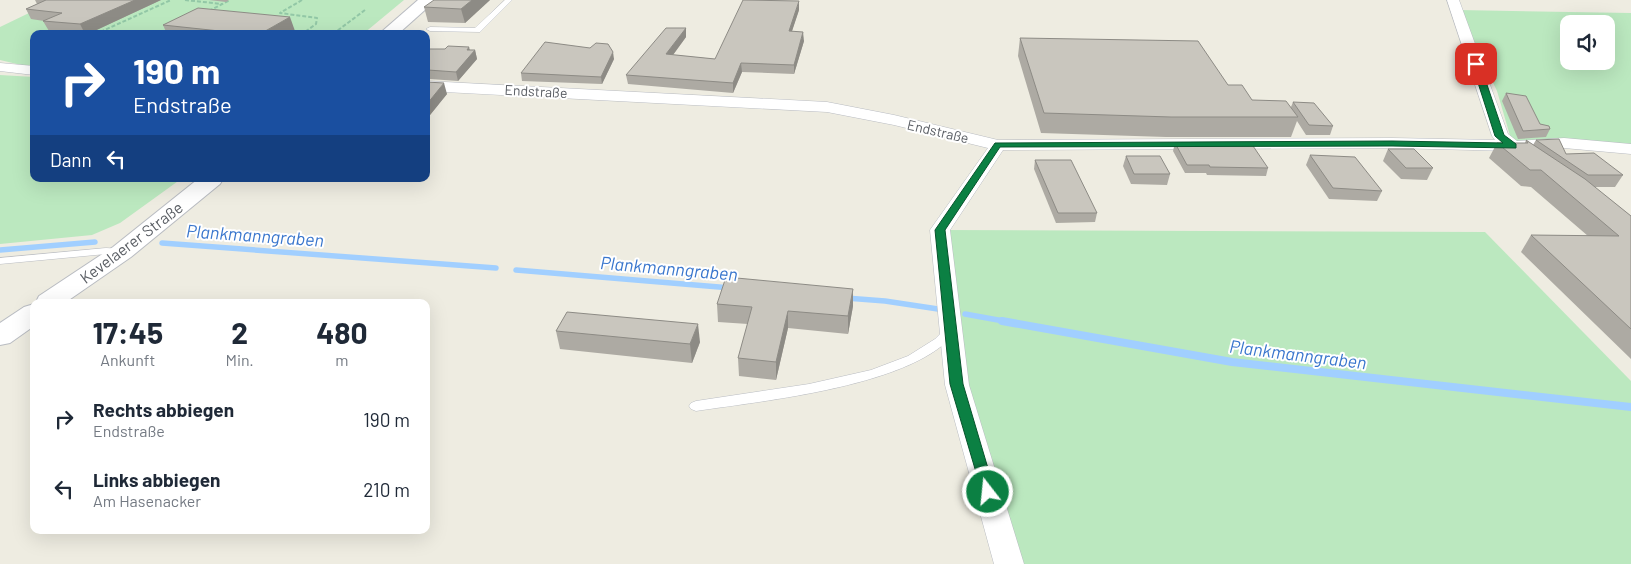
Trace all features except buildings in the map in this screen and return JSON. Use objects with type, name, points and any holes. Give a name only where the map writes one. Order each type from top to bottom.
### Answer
[{"type":"street","points":[[392,30],[428,0]]},
{"type":"street","points":[[1453,0],[1500,136],[1513,146]]},
{"type":"street","points":[[0,67],[30,71]]},
{"type":"street","name":"Endstraße","points":[[430,86],[827,107],[894,120],[998,145],[1392,143],[1513,146],[1564,143],[1631,149]]},
{"type":"street","points":[[998,145],[940,230],[957,384],[1009,564]]},
{"type":"street","name":"Kevelaerer Straße","points":[[53,299],[122,252],[208,182]]},
{"type":"street","points":[[0,336],[30,316]]},
{"type":"lane","points":[[430,29],[477,30],[509,0]]},
{"type":"lane","points":[[1513,146],[1527,156]]},
{"type":"lane","points":[[0,261],[106,251],[122,252]]},
{"type":"lane","points":[[696,406],[810,389],[874,374],[912,359],[939,342],[952,330]]},
{"type":"path","points":[[105,30],[171,0]]},
{"type":"path","points":[[185,0],[223,4]]},
{"type":"path","points":[[207,12],[230,0]]},
{"type":"path","points":[[302,0],[280,13],[317,18],[316,24],[308,30]]},
{"type":"path","points":[[338,30],[365,10]]},
{"type":"green space","points":[[56,0],[404,0],[368,30],[30,30],[30,67],[0,60],[0,27]]},
{"type":"green space","points":[[1458,10],[1631,13],[1631,149],[1513,146],[1497,91]]},
{"type":"green space","points":[[0,75],[30,77],[30,182],[177,182],[120,223],[92,235],[0,244]]},
{"type":"green space","points":[[940,230],[1485,232],[1631,381],[1631,564],[1009,564],[957,385]]},
{"type":"waterway","name":"Plankmanngraben","points":[[0,250],[95,242]]},
{"type":"waterway","name":"Plankmanngraben","points":[[162,243],[496,268]]},
{"type":"waterway","name":"Plankmanngraben","points":[[516,270],[731,288]]},
{"type":"waterway","name":"Plankmanngraben","points":[[846,298],[885,301],[938,309]]},
{"type":"waterway","name":"Plankmanngraben","points":[[965,314],[1009,322]]},
{"type":"waterway","name":"Plankmanngraben","points":[[1002,321],[1232,362],[1631,407]]},
{"type":"route","points":[[988,492],[957,384],[940,230],[998,145],[1392,143],[1513,146],[1500,136],[1476,64]]}]
